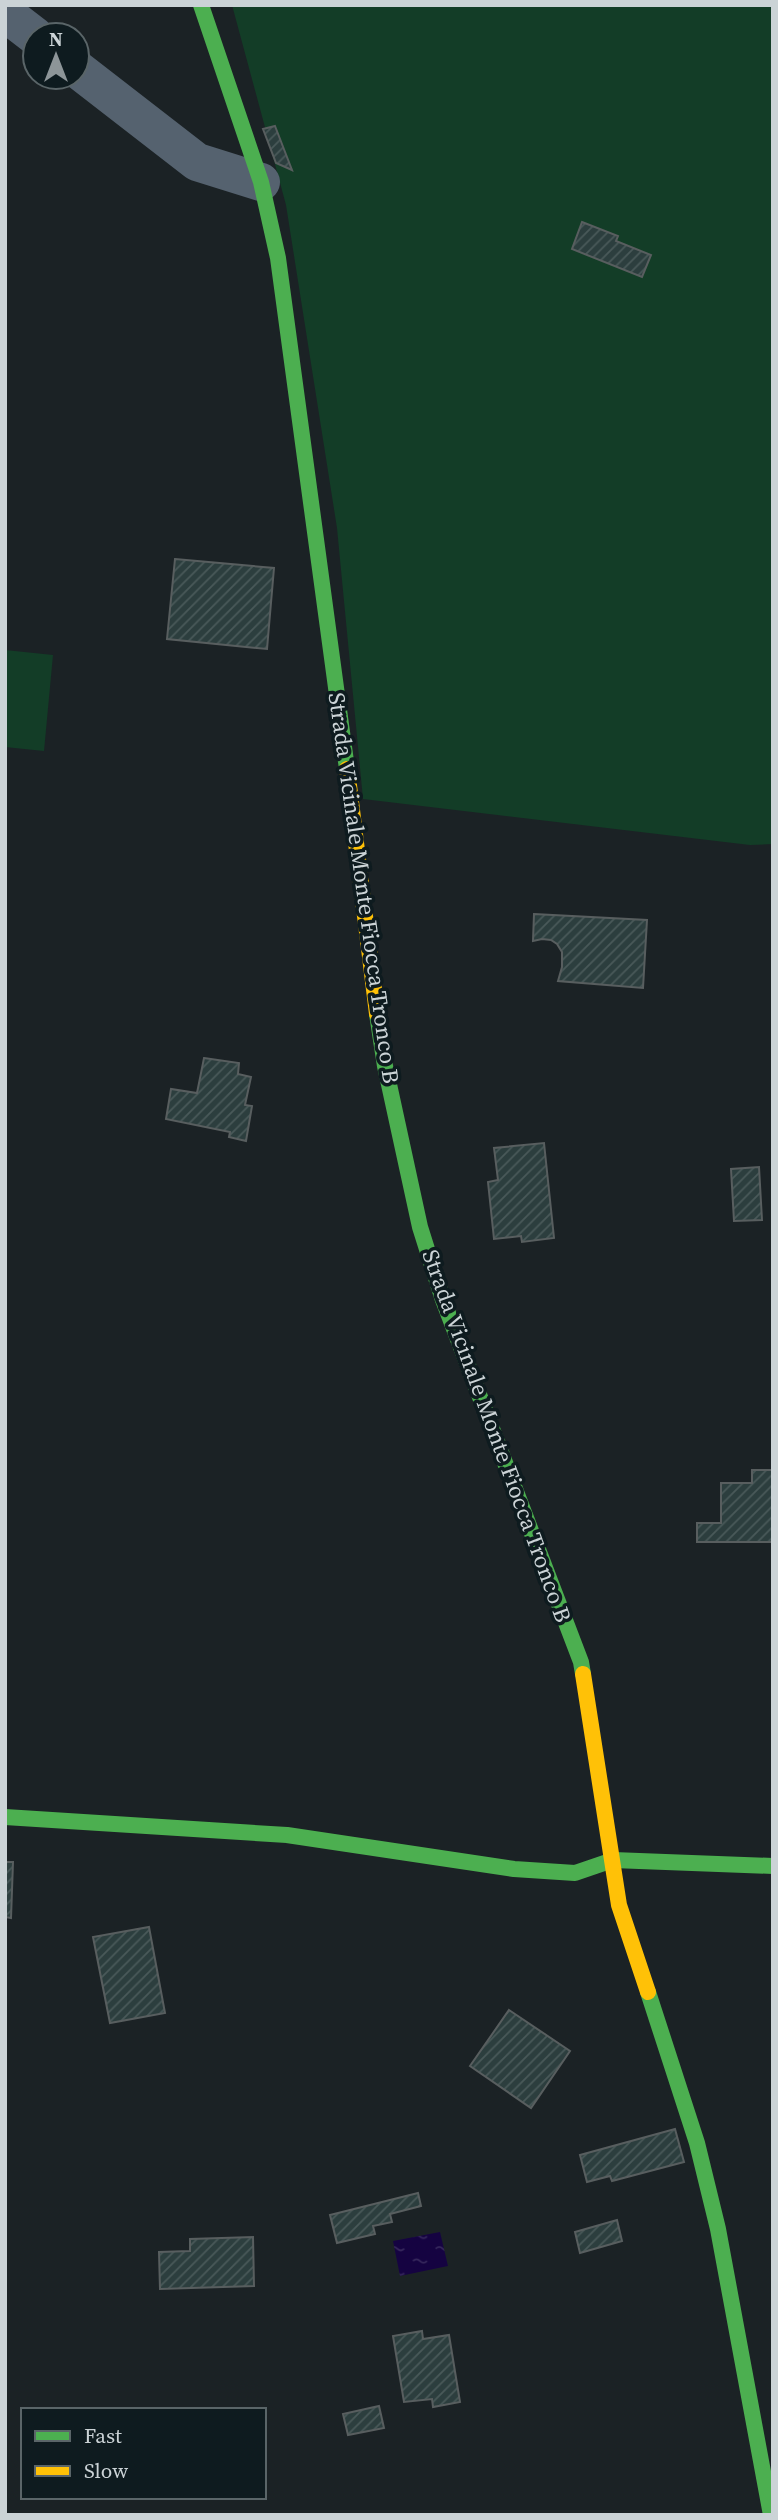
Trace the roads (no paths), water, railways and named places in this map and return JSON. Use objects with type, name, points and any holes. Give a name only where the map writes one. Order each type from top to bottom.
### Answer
[{"type":"street","name":"Strada Vicinale Monte Fiocca Tronco B","points":[[201,5],[261,182],[280,271],[356,834],[370,970],[385,1066],[420,1227],[443,1300],[526,1513],[580,1662],[619,1905],[697,2143],[718,2229],[771,2515]]},
{"type":"street","points":[[5,13],[21,25]]},
{"type":"street","points":[[91,80],[197,162],[261,182]]},
{"type":"street","points":[[5,1817],[287,1835],[514,1869],[575,1873],[613,1860],[773,1866]]},
{"type":"water","points":[[440,2232],[448,2266],[400,2276],[393,2241]]}]
